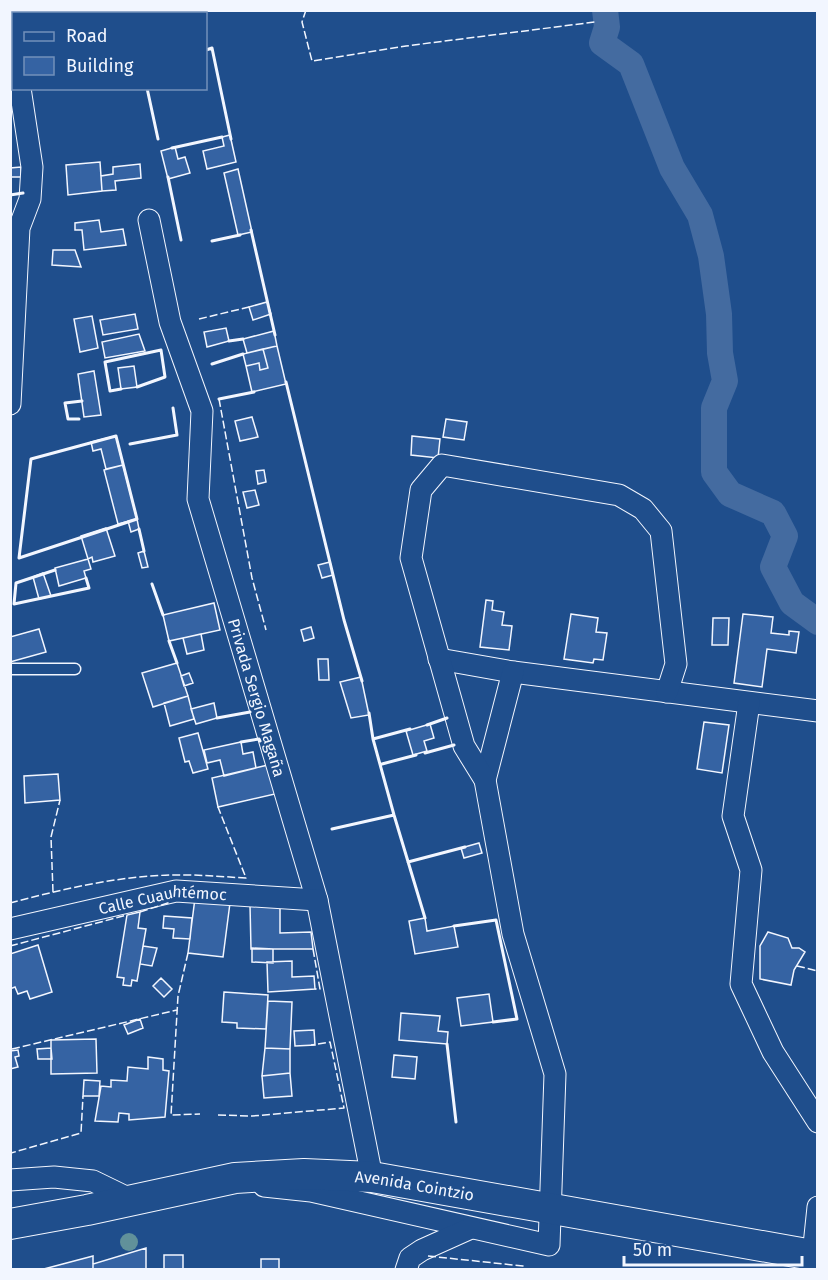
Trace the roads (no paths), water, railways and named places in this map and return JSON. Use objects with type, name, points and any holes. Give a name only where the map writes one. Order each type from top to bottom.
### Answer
[{"type":"main road","name":"Avenida Cointzio","points":[[10,1224],[235,1178],[304,1174],[372,1177],[815,1255]]},
{"type":"street","points":[[10,404],[15,228],[30,199],[32,167],[20,90]]},
{"type":"street","name":"Privada Sergio Magaña","points":[[150,220],[170,322],[202,411],[198,499],[317,900],[372,1177]]},
{"type":"street","points":[[235,1178],[270,1188],[311,1191],[549,1245],[555,1074],[513,934],[485,780],[464,746],[411,558],[421,490],[442,465],[618,495],[643,509],[661,531],[676,664],[667,692]]},
{"type":"street","points":[[439,658],[513,672],[818,711]]},
{"type":"street","points":[[485,780],[513,672]]},
{"type":"street","points":[[749,703],[733,816],[751,870],[741,984],[773,1052],[818,1122]]},
{"type":"street","name":"Calle Cuauhtémoc","points":[[10,929],[176,891],[317,900]]},
{"type":"street","points":[[10,1180],[54,1177],[93,1181],[130,1199]]},
{"type":"street","points":[[815,1255],[818,1207]]},
{"type":"street","points":[[406,1269],[410,1258],[471,1228]]},
{"type":"lane","points":[[10,669],[75,669]]},
{"type":"waterway","points":[[605,10],[607,27],[602,43],[631,64],[672,168],[700,215],[711,256],[719,314],[720,353],[725,381],[714,408],[714,472],[730,494],[773,513],[785,536],[773,567],[792,603],[818,622]]}]
